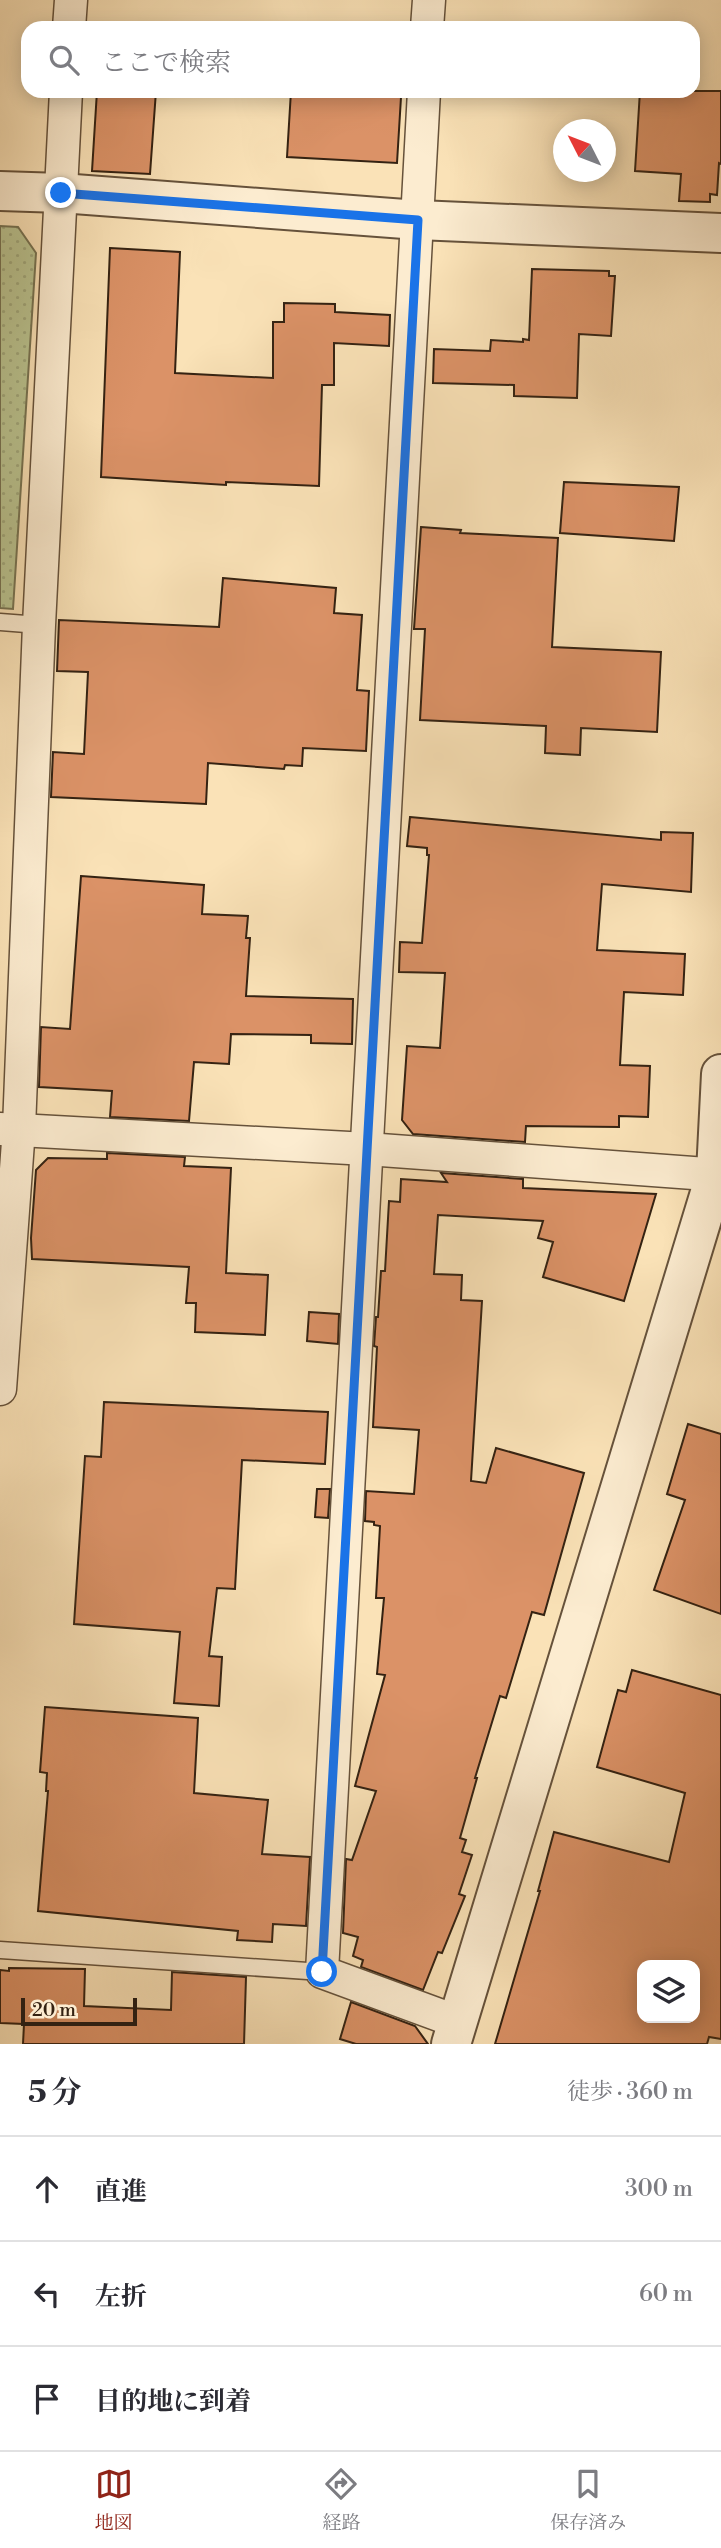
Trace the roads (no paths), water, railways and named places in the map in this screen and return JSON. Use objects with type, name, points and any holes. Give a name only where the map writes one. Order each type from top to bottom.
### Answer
[{"type":"street","points":[[70,21],[71,0]]},
{"type":"street","points":[[428,21],[429,0]]},
{"type":"street","points":[[0,1389],[9,1128],[39,625],[66,98]]},
{"type":"street","points":[[424,98],[322,1972],[454,2033],[719,1174],[721,1074]]},
{"type":"street","points":[[0,191],[61,193],[418,220],[721,233]]},
{"type":"street","points":[[9,1128],[367,1149],[719,1174]]},
{"type":"lane","points":[[0,622],[39,625]]},
{"type":"lane","points":[[0,1950],[322,1972]]}]
